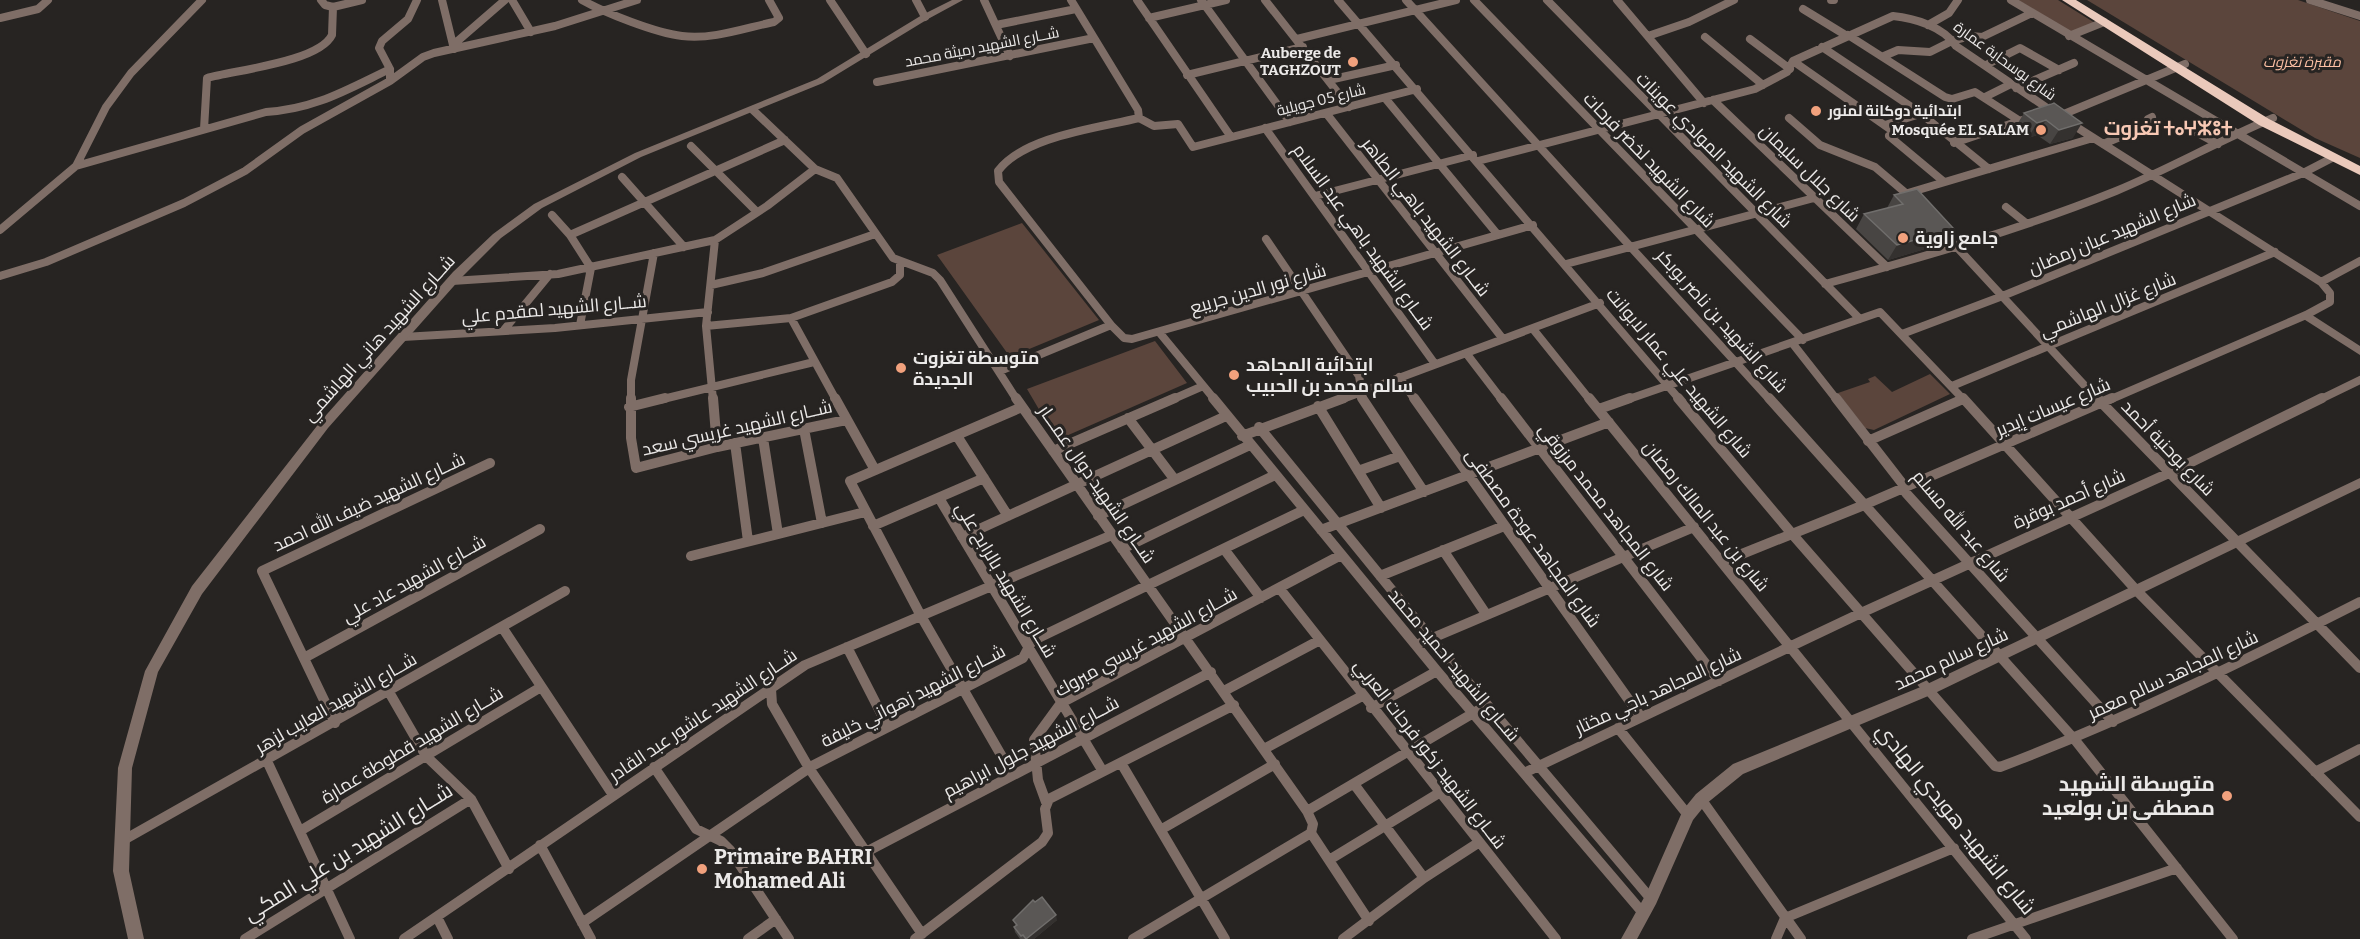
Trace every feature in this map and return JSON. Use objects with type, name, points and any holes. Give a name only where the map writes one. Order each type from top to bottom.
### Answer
[{"type":"highway","points":[[2068,0],[2181,66]]},
{"type":"highway","points":[[2080,0],[2269,120],[2332,158],[2360,171]]},
{"type":"highway","points":[[2269,120],[2360,163]]},
{"type":"street","points":[[0,18],[38,9],[48,0]]},
{"type":"street","points":[[0,230],[76,166],[106,107],[131,73],[202,0]]},
{"type":"street","points":[[321,0],[325,5],[333,7],[362,0]]},
{"type":"street","points":[[390,81],[390,69],[379,48],[382,41],[408,19],[417,0]]},
{"type":"street","points":[[442,0],[453,47]]},
{"type":"street","points":[[453,47],[505,0]]},
{"type":"street","points":[[512,0],[531,32]]},
{"type":"street","points":[[582,0],[603,12],[681,36],[708,35],[779,19],[769,0]]},
{"type":"street","points":[[0,276],[46,262],[184,203],[245,171],[302,130],[390,81],[423,57],[453,47],[531,32],[637,0]]},
{"type":"street","points":[[830,0],[866,54]]},
{"type":"street","points":[[916,0],[925,17]]},
{"type":"street","name":"شــارع الشهيد هاني الهاشمي","points":[[136,939],[121,871],[125,768],[152,671],[197,590],[324,425],[452,281],[497,236],[538,207],[609,168],[820,81],[925,17],[959,0]]},
{"type":"street","points":[[984,0],[1010,56]]},
{"type":"street","points":[[1000,371],[1110,326],[999,182],[998,171],[1008,157],[1029,146],[1139,118],[1138,110],[1071,0]]},
{"type":"street","points":[[1137,0],[1230,137]]},
{"type":"street","points":[[1149,18],[1203,3],[1226,0]]},
{"type":"street","points":[[1265,0],[1349,107]]},
{"type":"street","name":"شارع الشهيد علي عمار لابوانت","points":[[1338,0],[1600,303],[1792,535],[1995,766]]},
{"type":"street","name":"شارع الشهيد بن ناصر بوبكر","points":[[1406,0],[1738,362],[2001,655],[2075,740],[2233,939]]},
{"type":"street","points":[[1297,39],[1456,0]]},
{"type":"street","name":"شارع الشهيد لخضر فرحات","points":[[1474,0],[1695,229],[1798,342]]},
{"type":"street","name":"شارع الشهيد المولدي عوينات","points":[[1547,0],[1860,319]]},
{"type":"street","name":"شارع جلال سليمان","points":[[1617,0],[1709,101],[1887,267]]},
{"type":"street","points":[[1648,36],[1689,22],[1734,0]]},
{"type":"street","points":[[1928,25],[1949,13],[1958,0]]},
{"type":"street","points":[[2011,0],[2146,82],[2360,206]]},
{"type":"street","points":[[2310,0],[2360,16]]},
{"type":"street","points":[[1203,3],[1290,122]]},
{"type":"street","points":[[204,129],[207,78],[309,53],[326,45],[332,37],[333,7]]},
{"type":"street","points":[[996,25],[1076,9]]},
{"type":"street","points":[[1803,9],[1884,56],[1946,97],[1952,99],[1975,92],[2020,120]]},
{"type":"street","points":[[1884,56],[1898,50],[1930,52],[1952,41],[1972,36],[1982,37],[2032,13]]},
{"type":"street","name":"شارع بوسحابة عمارة","points":[[1848,35],[1898,16],[1928,25],[2049,110],[2321,282]]},
{"type":"street","points":[[2069,36],[2104,22]]},
{"type":"street","points":[[1315,196],[1438,164],[1540,145],[1763,85],[1822,47],[1848,35]]},
{"type":"street","points":[[1706,37],[1763,85]]},
{"type":"street","name":"شــارع الشهيد رميثة محمد","points":[[877,82],[1094,38]]},
{"type":"street","points":[[1750,39],[1885,125],[1897,134],[1888,136],[1942,181]]},
{"type":"street","points":[[1187,75],[1303,47]]},
{"type":"street","points":[[1822,47],[1920,114],[1989,169]]},
{"type":"street","points":[[1986,65],[2020,48],[2059,70]]},
{"type":"street","points":[[1985,97],[2074,63]]},
{"type":"street","points":[[1329,80],[1396,65]]},
{"type":"street","points":[[2059,116],[2181,66]]},
{"type":"street","points":[[76,166],[266,112],[296,110],[316,104],[390,69]]},
{"type":"street","name":"شارع 05 جويلية","points":[[1139,118],[1154,126],[1178,124],[1193,147],[1417,89]]},
{"type":"street","points":[[1385,98],[1498,235]]},
{"type":"street","name":"شــارع الشهيد دوال عمـــار","points":[[753,110],[815,169],[837,178],[886,251],[900,262],[933,273],[940,280],[1022,407],[1307,811],[1312,824],[1311,832],[1369,921]]},
{"type":"street","points":[[2039,113],[2049,110]]},
{"type":"street","name":"شــارع الشهيد باهي الطاهر","points":[[1326,113],[1503,339]]},
{"type":"street","points":[[1885,125],[1920,114]]},
{"type":"street","points":[[1954,143],[2030,117]]},
{"type":"street","points":[[2103,144],[2154,123],[2148,119],[2152,117]]},
{"type":"street","points":[[1789,118],[1820,145],[1875,167],[1920,206]]},
{"type":"street","points":[[1825,284],[1956,248],[2026,223],[2153,175],[2269,120]]},
{"type":"street","name":"شــارع الشهيد باهي عبد السلام","points":[[1265,128],[1436,364]]},
{"type":"street","points":[[2190,129],[2218,144]]},
{"type":"street","points":[[1907,193],[2093,138]]},
{"type":"street","points":[[570,235],[785,140]]},
{"type":"street","points":[[691,146],[757,213]]},
{"type":"street","name":"شارع الشهيد عبان رمضان","points":[[1902,334],[2000,297],[2303,173],[2332,158]]},
{"type":"street","points":[[452,281],[550,274],[715,240],[757,213],[815,169]]},
{"type":"street","points":[[622,177],[684,247]]},
{"type":"street","points":[[1566,264],[1814,198]]},
{"type":"street","points":[[2006,207],[2026,223]]},
{"type":"street","points":[[552,215],[570,235],[591,267],[580,325]]},
{"type":"street","name":"شارع بوحنية أحمد","points":[[1935,223],[2047,347],[2360,668]]},
{"type":"street","name":"شارع نور الدين جريبع","points":[[1110,326],[1128,339],[1159,332],[1533,225]]},
{"type":"street","points":[[711,285],[763,273],[875,234]]},
{"type":"street","points":[[1266,239],[1359,376],[1362,399],[1424,492]]},
{"type":"street","points":[[715,240],[706,326],[717,447]]},
{"type":"street","name":"شارع غزال الهاشمي","points":[[1952,386],[2275,252]]},
{"type":"street","points":[[654,254],[631,380],[629,407],[814,362]]},
{"type":"street","points":[[2321,282],[2360,261]]},
{"type":"street","points":[[706,326],[791,318],[892,282],[900,275],[900,262]]},
{"type":"street","points":[[503,331],[550,274]]},
{"type":"street","name":"شارع عيسات إيدير","points":[[1722,562],[1864,505],[2306,315],[2330,302],[2332,298],[2331,292],[2321,282]]},
{"type":"street","points":[[1242,436],[1259,427],[1600,303]]},
{"type":"street","name":"شــارع الشهيد لمقدم علي","points":[[403,337],[580,325],[708,312]]},
{"type":"street","points":[[1599,409],[1880,312],[1952,386],[2137,591],[2360,817]]},
{"type":"street","points":[[2306,315],[2360,351]]},
{"type":"street","points":[[791,318],[875,470]]},
{"type":"street","name":"شارع بن عبد المالك رمضان","points":[[1533,329],[1854,723]]},
{"type":"street","name":"شــارع الشهيد احميد محمد","points":[[1159,332],[1437,671],[1643,913]]},
{"type":"street","name":"شارع عبد الله مسلم","points":[[1798,342],[1868,441],[1905,487],[1906,493],[2113,722]]},
{"type":"street","name":"شارع المجاهد محمد مرزوقي","points":[[1466,353],[1719,681]]},
{"type":"street","name":"شارع المجاهد عودة مصطفى","points":[[1399,377],[1641,717]]},
{"type":"street","name":"شارع أحمد بوقرة","points":[[1792,647],[1861,612],[2169,472],[2360,380]]},
{"type":"street","points":[[1053,451],[1203,386]]},
{"type":"street","points":[[1868,441],[1963,399]]},
{"type":"street","points":[[1318,406],[1381,508]]},
{"type":"street","name":"شــارع الشهيد غريسي سعد","points":[[629,407],[636,468],[717,447],[846,420]]},
{"type":"street","points":[[1012,774],[921,616],[850,481],[1022,407]]},
{"type":"street","points":[[962,537],[1226,416]]},
{"type":"street","points":[[1128,418],[1175,480]]},
{"type":"street","points":[[1321,530],[1609,422]]},
{"type":"street","name":"شــارع الشهيد احميد محمد","points":[[1259,427],[1430,637],[1651,899]]},
{"type":"street","points":[[804,429],[822,523]]},
{"type":"street","points":[[957,436],[1008,516]]},
{"type":"street","points":[[763,438],[778,534]]},
{"type":"street","points":[[735,444],[748,541]]},
{"type":"street","points":[[1098,516],[1250,445]]},
{"type":"street","points":[[1358,471],[1400,456]]},
{"type":"street","name":"شــارع الشهيد ضيف الله احمد","points":[[304,658],[262,571],[490,463]]},
{"type":"street","points":[[1122,549],[1275,475]]},
{"type":"street","points":[[873,526],[984,478]]},
{"type":"street","name":"شارع سالم محمد","points":[[1629,939],[1651,899],[1688,815],[1701,799],[1738,769],[1854,723],[1928,690],[2137,591],[2236,541],[2359,485]]},
{"type":"street","name":"شــارع الشهيد بالرابح علي","points":[[939,498],[1102,770]]},
{"type":"street","name":"شــارع الشهيد زهواني خليفة","points":[[582,923],[809,768],[1023,658],[1029,651],[1032,641],[1304,510]]},
{"type":"street","points":[[691,556],[866,512]]},
{"type":"street","points":[[1380,576],[1504,526]]},
{"type":"street","points":[[1416,645],[1430,637],[1694,527]]},
{"type":"street","name":"شــارع الشهيد عاد علي","points":[[304,658],[540,530]]},
{"type":"street","name":"شــارع الشهيد عاشور عبد القادر","points":[[404,939],[805,665],[1112,535]]},
{"type":"street","points":[[1224,549],[1261,598]]},
{"type":"street","points":[[1443,550],[1486,614]]},
{"type":"street","name":"شــارع الشهيد غريسي مبروك","points":[[918,936],[1042,842],[1048,833],[1046,802],[1038,780],[1034,740],[1061,703],[1341,555]]},
{"type":"street","name":"شــارع الشهيد زكور فرحات العربي","points":[[1280,589],[1371,708],[1556,939]]},
{"type":"street","name":"شــارع الشهيد العايب لزهر","points":[[122,841],[565,591]]},
{"type":"street","name":"شارع المجاهد سالم معمر","points":[[1995,766],[2075,740],[2217,674],[2360,602]]},
{"type":"street","points":[[502,627],[612,795]]},
{"type":"street","points":[[1224,691],[1320,640]]},
{"type":"street","points":[[847,647],[888,727]]},
{"type":"street","name":"شارع المجاهد باجي مختار","points":[[1524,773],[1537,764],[1792,647]]},
{"type":"street","points":[[304,658],[334,723]]},
{"type":"street","points":[[1371,708],[1437,671]]},
{"type":"street","name":"شــارع الشهيد جلول ابراهيم","points":[[866,852],[1036,761],[1211,672]]},
{"type":"street","name":"شــارع الشهيد قطوطة عمارة","points":[[300,831],[541,687]]},
{"type":"street","points":[[771,689],[772,704],[809,768],[866,852],[918,936]]},
{"type":"street","points":[[389,692],[426,756],[471,799],[509,869]]},
{"type":"street","points":[[1264,749],[1362,696]]},
{"type":"street","points":[[1046,802],[1102,770],[1121,763],[1234,705]]},
{"type":"street","points":[[1307,811],[1487,705]]},
{"type":"street","name":"شارع الشهيد هويدي الهادي","points":[[1854,723],[2026,939]]},
{"type":"street","points":[[1618,728],[1688,815]]},
{"type":"street","points":[[2315,772],[2360,749]]},
{"type":"street","points":[[267,760],[350,939]]},
{"type":"street","points":[[1121,763],[1225,939]]},
{"type":"street","points":[[1162,829],[1275,764]]},
{"type":"street","points":[[654,767],[696,829],[721,841],[730,850],[789,939]]},
{"type":"street","points":[[1354,784],[1424,878]]},
{"type":"street","points":[[1329,860],[1439,794]]},
{"type":"street","name":"شــارع الشهيد بن علي المكي","points":[[245,939],[471,799]]},
{"type":"street","points":[[1701,799],[1801,939]]},
{"type":"street","points":[[1133,939],[1311,832]]},
{"type":"street","points":[[1343,939],[1424,878],[1478,843]]},
{"type":"street","points":[[540,845],[591,939]]},
{"type":"street","points":[[1776,939],[1785,918],[1954,848]]},
{"type":"street","points":[[1972,939],[2177,868]]},
{"type":"street","points":[[437,917],[448,939]]},
{"type":"street","points":[[748,939],[776,919]]},
{"type":"green space","points":[[2018,0],[2058,0],[2095,23],[2071,32]]},
{"type":"green space","name":"مقبرة تغزوت","points":[[2087,0],[2298,0],[2360,21],[2360,158],[2315,138]]},
{"type":"green space","points":[[1022,223],[1099,320],[1010,357],[937,255]]},
{"type":"green space","points":[[1155,341],[1187,383],[1057,440],[1027,389]]},
{"type":"green space","points":[[1930,374],[1950,394],[1874,430],[1865,428],[1838,393],[1870,382],[1868,379],[1875,376],[1892,392]]},
{"type":"building","points":[[2054,103],[2082,123],[2059,130],[2046,120],[2037,123],[2024,113]]},
{"type":"building","points":[[1917,189],[1954,229],[1897,245],[1864,214],[1903,204],[1894,195]]},
{"type":"building","points":[[1042,897],[1056,915],[1026,939],[1014,927],[1017,925],[1013,920],[1033,900],[1035,902]]},
{"type":"place","name":"Auberge de TAGHZOUT","points":[[1353,62]]},
{"type":"place","name":"ابتدائية دوكانة لمنور","points":[[1816,111]]},
{"type":"place","name":"Mosquée EL SALAM","points":[[2041,130]]},
{"type":"place","name":"جامع زاوية","points":[[1903,238]]},
{"type":"place","name":"متوسطة تغزوت الجديدة","points":[[901,368]]},
{"type":"place","name":"ابتدائية المجاهد سالم محمد بن الحبيب","points":[[1234,375]]},
{"type":"place","name":"متوسطة الشهيد مصطفى بن بولعيد","points":[[2227,796]]},
{"type":"place","name":"Primaire BAHRI Mohamed Ali","points":[[702,869]]},
{"type":"district","name":"تغزوت ⵜⴰⵖⵣⵓⵜ","points":[[2168,128]]}]
